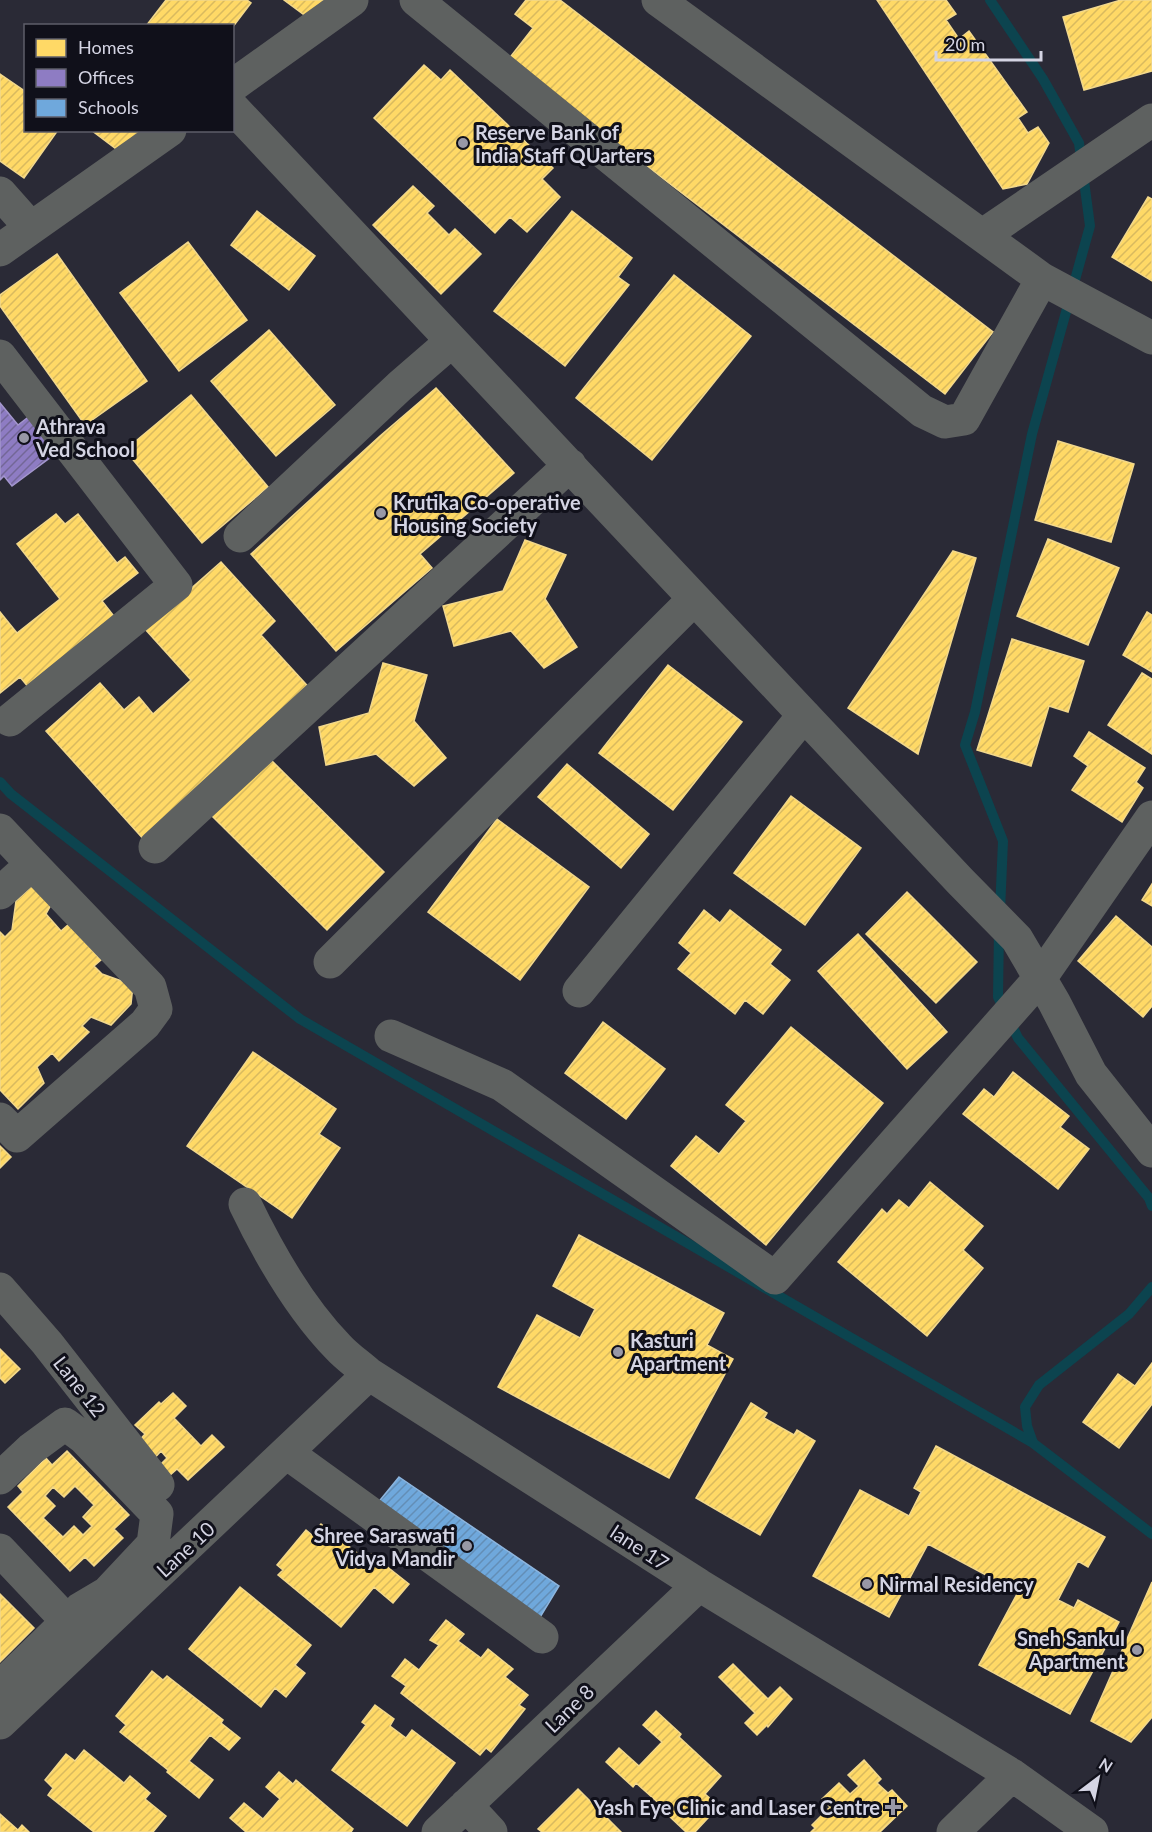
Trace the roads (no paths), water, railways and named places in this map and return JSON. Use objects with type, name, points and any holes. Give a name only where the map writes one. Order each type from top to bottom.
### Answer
[{"type":"street","points":[[234,85],[352,0]]},
{"type":"street","points":[[416,0],[913,404],[945,422],[964,419],[1042,279]]},
{"type":"street","points":[[658,0],[1042,279],[1152,338]]},
{"type":"street","points":[[234,109],[1017,939],[1041,977],[1090,1074],[1152,1151]]},
{"type":"street","points":[[983,235],[1152,120]]},
{"type":"street","points":[[0,250],[167,132]]},
{"type":"street","points":[[0,193],[31,228]]},
{"type":"street","points":[[240,536],[400,386],[452,341]]},
{"type":"street","points":[[0,356],[176,585],[10,720]]},
{"type":"street","points":[[155,847],[570,465]]},
{"type":"street","points":[[330,962],[694,599]]},
{"type":"street","points":[[579,991],[804,715]]},
{"type":"street","points":[[391,1035],[502,1085],[775,1278],[1041,977],[1152,818]]},
{"type":"street","points":[[0,830],[150,987],[156,1009],[145,1024],[8,1127]]},
{"type":"street","points":[[0,893],[32,864]]},
{"type":"street","name":"lane 17","points":[[246,1204],[266,1248],[291,1287],[338,1347],[369,1374],[699,1585],[1012,1775],[1092,1832]]},
{"type":"street","name":"Lane 12","points":[[0,1289],[47,1343],[158,1485]]},
{"type":"street","name":"Lane 10","points":[[0,1723],[77,1632],[287,1453],[369,1374]]},
{"type":"street","points":[[0,1478],[31,1449],[64,1424],[84,1438],[158,1514],[153,1544],[107,1593],[80,1610],[77,1632],[0,1687]]},
{"type":"street","points":[[287,1453],[542,1637]]},
{"type":"street","points":[[0,1550],[77,1632]]},
{"type":"street","name":"Lane 8","points":[[438,1832],[699,1585]]},
{"type":"street","points":[[953,1832],[1012,1775]]},
{"type":"street","points":[[466,1806],[491,1832]]},
{"type":"waterway","points":[[990,0],[1043,79],[1079,143],[1090,226],[1032,434],[975,712],[965,745],[1003,841],[1000,911]]},
{"type":"waterway","points":[[0,782],[11,794],[300,1019],[1033,1443],[1152,1534]]},
{"type":"waterway","points":[[999,930],[998,997],[1018,1038],[1149,1198],[1152,1206]]},
{"type":"waterway","points":[[1033,1443],[1027,1426],[1025,1407],[1039,1385],[1129,1314],[1152,1287]]},
{"type":"place","name":"Reserve Bank of India Staff QUarters","points":[[463,143]]},
{"type":"place","name":"Athrava Ved School","points":[[24,438]]},
{"type":"place","name":"Krutika Co-operative Housing Society","points":[[381,513]]},
{"type":"place","name":"Kasturi Apartment","points":[[618,1352]]},
{"type":"place","name":"Shree Saraswati Vidya Mandir","points":[[467,1546]]},
{"type":"place","name":"Nirmal Residency","points":[[867,1584]]},
{"type":"place","name":"Sneh Sankul Apartment","points":[[1137,1650]]},
{"type":"place","name":"Yash Eye Clinic and Laser Centre","points":[[893,1807]]}]
